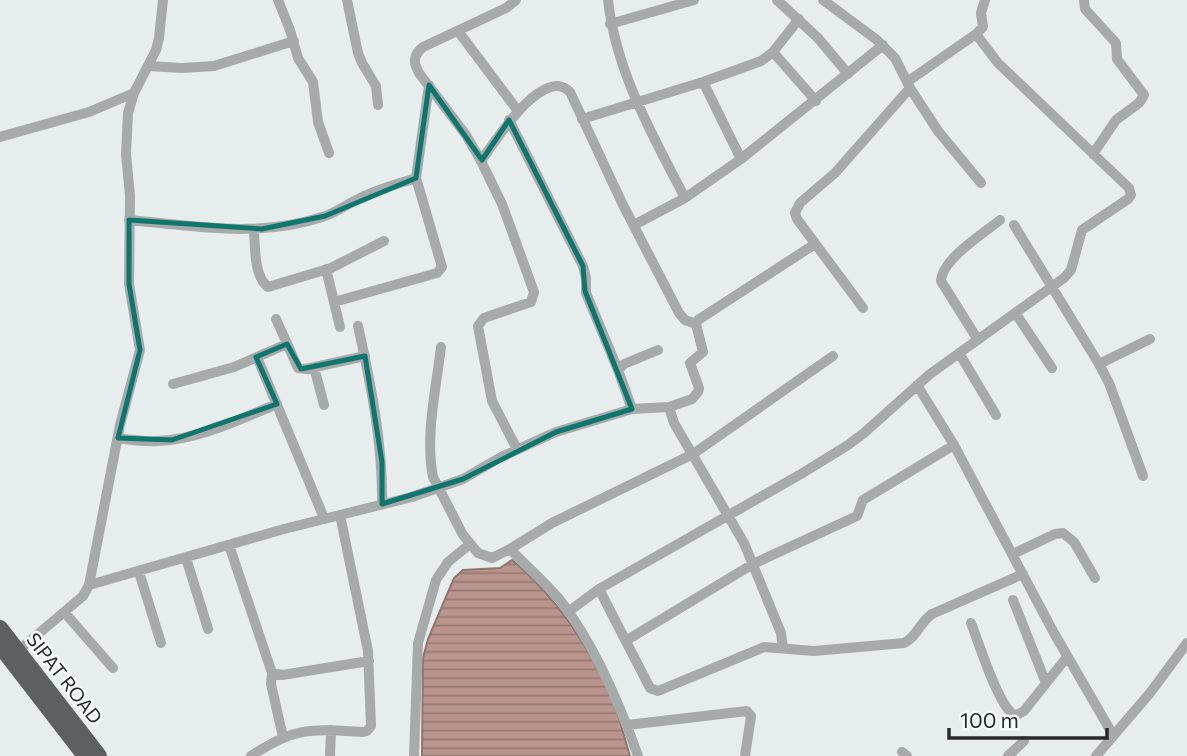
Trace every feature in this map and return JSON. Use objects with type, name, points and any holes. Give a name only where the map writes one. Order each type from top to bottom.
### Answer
[{"type":"highway","name":"SIPAT ROAD","points":[[0,628],[7,656],[93,755]]},
{"type":"street","points":[[7,656],[83,596],[89,585],[118,438],[140,349],[129,284],[130,220],[126,154],[128,113],[159,38],[163,0]]},
{"type":"street","points":[[278,0],[298,58],[313,82],[318,122],[329,153]]},
{"type":"street","points":[[346,0],[358,53],[376,86],[379,105]]},
{"type":"street","points":[[516,0],[506,8],[422,47],[417,52],[415,65],[466,135],[481,161],[502,204],[534,292],[531,302],[484,318],[478,326],[492,401],[517,449]]},
{"type":"street","points":[[608,0],[610,24],[620,60],[637,103],[685,198]]},
{"type":"street","points":[[610,24],[694,0]]},
{"type":"street","points":[[777,0],[818,38],[848,74]]},
{"type":"street","points":[[823,0],[884,45],[895,58],[938,131],[981,183]]},
{"type":"street","points":[[863,308],[797,219],[796,208],[835,173],[909,85],[983,27],[981,13],[985,0]]},
{"type":"street","points":[[1084,0],[1085,9],[1116,43],[1119,63],[1144,95],[1139,103],[1116,120],[1093,154]]},
{"type":"street","points":[[582,119],[752,65],[773,52],[799,19]]},
{"type":"street","points":[[458,31],[517,111]]},
{"type":"street","points":[[568,611],[599,589],[730,516],[848,445],[917,385],[1053,286],[1071,270],[1082,230],[1123,205],[1131,195],[1129,188],[998,63],[976,34]]},
{"type":"street","points":[[148,66],[214,66],[294,41]]},
{"type":"street","points":[[634,225],[685,198],[741,159],[884,45]]},
{"type":"street","points":[[773,52],[816,101]]},
{"type":"street","points":[[703,82],[741,159]]},
{"type":"street","points":[[334,302],[437,273],[442,267],[416,178],[429,85]]},
{"type":"street","points":[[481,161],[517,111],[542,92],[558,85],[570,92],[679,313],[685,320],[696,324]]},
{"type":"street","points":[[0,138],[89,112],[134,93]]},
{"type":"street","points":[[509,120],[583,266],[586,293],[632,410]]},
{"type":"street","points":[[130,220],[212,229],[254,230],[300,224],[325,216],[372,192],[416,178]]},
{"type":"street","points":[[978,340],[941,281],[941,272],[951,260],[1000,220]]},
{"type":"street","points":[[1014,225],[1109,383],[1143,476]]},
{"type":"street","points":[[254,230],[257,265],[265,286],[274,287],[326,270],[384,241]]},
{"type":"street","points":[[696,324],[702,316],[815,244]]},
{"type":"street","points":[[326,270],[340,327]]},
{"type":"street","points":[[1016,314],[1052,368]]},
{"type":"street","points":[[276,318],[298,368],[365,356]]},
{"type":"street","points":[[89,585],[438,489],[556,432],[632,410],[669,407],[692,398],[698,392],[690,363],[703,352],[696,324]]},
{"type":"street","points":[[358,326],[382,462],[382,504]]},
{"type":"street","points":[[1099,364],[1150,339]]},
{"type":"street","points":[[173,384],[208,376],[287,344]]},
{"type":"street","points":[[441,348],[431,466],[438,489],[470,544],[478,553],[492,558],[552,523],[693,454],[833,356]]},
{"type":"street","points":[[618,370],[624,364],[658,350]]},
{"type":"street","points":[[959,354],[996,415]]},
{"type":"street","points":[[257,357],[324,519]]},
{"type":"street","points":[[314,367],[324,405]]},
{"type":"street","points":[[917,385],[954,445],[1067,657],[1112,735]]},
{"type":"street","points":[[118,438],[172,440],[227,425],[277,404]]},
{"type":"street","points":[[669,407],[674,423],[730,516],[753,564],[781,633],[782,648]]},
{"type":"street","points":[[627,640],[753,564],[857,516],[863,500],[954,445]]},
{"type":"street","points":[[251,756],[284,737],[312,729],[363,732],[370,729],[369,661],[340,514]]},
{"type":"street","points":[[1013,554],[1055,534],[1063,533],[1074,542],[1095,578]]},
{"type":"street","points":[[414,756],[418,643],[436,580],[448,562],[470,544]]},
{"type":"street","points":[[229,545],[272,673],[271,684],[284,737]]},
{"type":"street","points":[[510,549],[568,611],[601,670],[627,725],[638,756]]},
{"type":"street","points":[[186,558],[208,629]]},
{"type":"street","points":[[139,572],[161,643]]},
{"type":"street","points":[[599,589],[650,688],[658,691],[770,646],[814,651],[904,643],[912,638],[924,620],[932,614],[1023,574]]},
{"type":"street","points":[[1013,600],[1046,683]]},
{"type":"street","points":[[64,612],[113,668]]},
{"type":"street","points":[[971,623],[1000,697],[1012,715],[1019,716],[1067,657]]},
{"type":"street","points":[[1096,756],[1150,693],[1187,643]]},
{"type":"street","points":[[272,673],[282,675],[369,661]]},
{"type":"street","points":[[627,725],[747,711],[751,716],[745,756]]},
{"type":"street","points":[[330,756],[331,730]]},
{"type":"street","points":[[1008,756],[1024,741]]},
{"type":"highlighted area","points":[[429,85],[482,160],[509,120],[583,266],[585,291],[632,409],[556,432],[463,479],[382,504],[382,462],[365,356],[301,369],[287,344],[256,357],[277,404],[172,440],[118,438],[140,350],[129,284],[129,220],[262,229],[325,216],[416,178]]},
{"type":"shaded area","points":[[512,560],[543,589],[582,641],[612,699],[630,756],[422,756],[423,658],[428,639],[454,578],[463,570],[500,568]]}]
